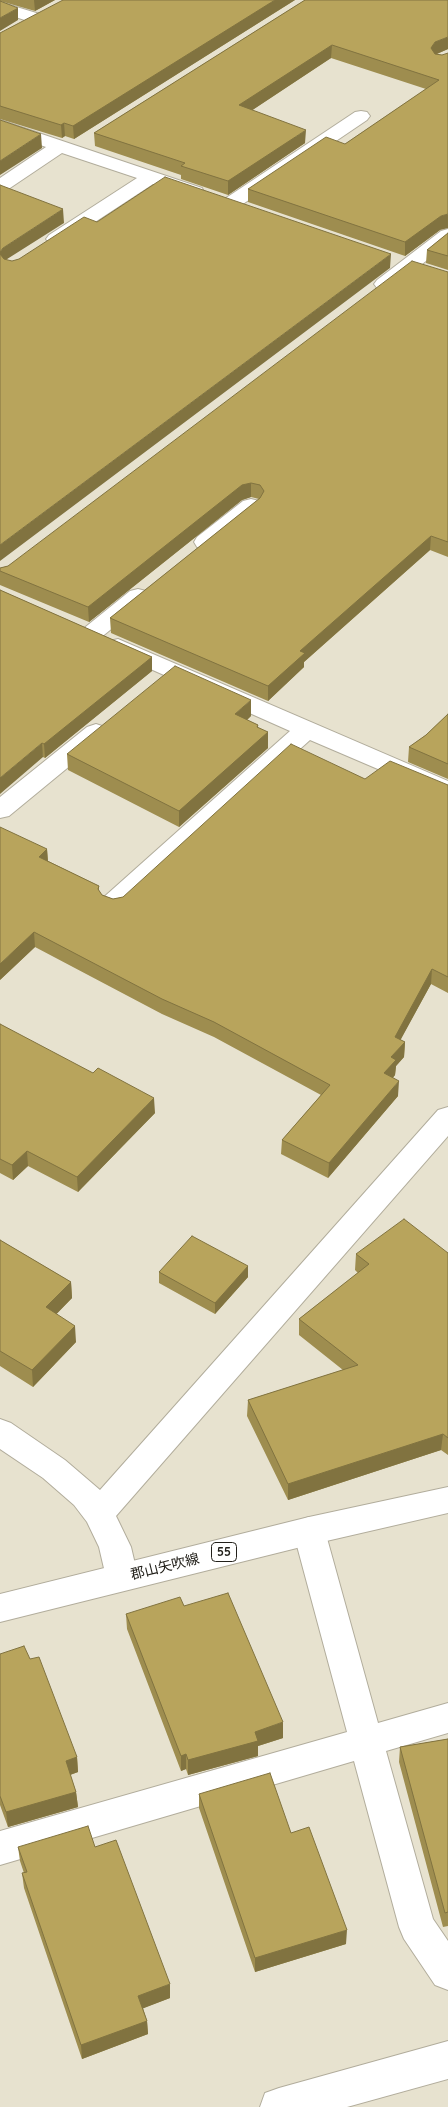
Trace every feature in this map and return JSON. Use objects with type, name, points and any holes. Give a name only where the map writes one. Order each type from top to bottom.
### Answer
[{"type":"street","points":[[0,7],[37,19]]},
{"type":"street","points":[[15,32],[54,10]]},
{"type":"street","points":[[230,204],[360,116]]},
{"type":"street","points":[[0,125],[248,210]]},
{"type":"street","points":[[0,186],[66,148],[89,139]]},
{"type":"street","points":[[44,246],[151,177]]},
{"type":"street","points":[[369,295],[399,262],[448,235]]},
{"type":"street","points":[[399,262],[432,274]]},
{"type":"street","points":[[190,554],[251,506]]},
{"type":"street","points":[[152,585],[82,630],[448,791]]},
{"type":"street","points":[[150,688],[172,670]]},
{"type":"street","points":[[0,810],[112,718]]},
{"type":"street","points":[[113,903],[307,729]]},
{"type":"street","points":[[99,1513],[448,1117]]},
{"type":"street","points":[[0,1432],[54,1469],[85,1495],[99,1513],[115,1546],[122,1577]]},
{"type":"street","name":"郡山矢吹線","points":[[0,1608],[309,1531],[448,1500]]},
{"type":"street","points":[[309,1531],[417,1927],[448,1972]]},
{"type":"street","points":[[0,1848],[448,1718]]},
{"type":"street","points":[[279,2107],[448,2060]]},
{"type":"building","points":[[63,0],[275,0],[73,126],[64,123],[61,125],[0,106],[0,33]]},
{"type":"building","points":[[305,0],[448,0],[448,37],[435,42],[431,48],[435,54],[442,55],[448,53],[448,214],[441,216],[405,242],[248,189],[326,137],[345,144],[439,80],[332,45],[239,105],[306,130],[228,181],[181,166],[185,163],[94,133]]},
{"type":"building","points":[[0,1],[18,8],[0,18]]},
{"type":"building","points":[[0,120],[41,134],[0,161]]},
{"type":"building","points":[[165,177],[391,254],[0,545],[0,254],[4,259],[12,261],[19,259],[84,217],[97,222]]},
{"type":"building","points":[[0,185],[63,209],[3,248],[0,252]]},
{"type":"building","points":[[448,233],[448,256],[427,250]]},
{"type":"building","points":[[412,261],[448,272],[448,542],[431,536],[300,651],[305,653],[268,686],[110,618],[260,498],[264,491],[260,485],[251,483],[242,485],[88,607],[0,571],[0,568],[8,566]]},
{"type":"building","points":[[0,590],[152,657],[0,778]]},
{"type":"building","points":[[175,666],[251,700],[235,714],[268,732],[179,811],[67,754]]},
{"type":"building","points":[[448,714],[448,764],[409,747],[426,735]]},
{"type":"building","points":[[291,744],[365,779],[390,761],[448,785],[448,977],[432,969],[395,1037],[405,1042],[391,1057],[396,1060],[384,1073],[399,1081],[329,1163],[282,1140],[330,1085],[214,1022],[162,999],[34,932],[0,964],[0,827],[47,849],[39,857],[99,886],[98,889],[102,895],[113,899],[123,897]]},
{"type":"building","points":[[0,1024],[93,1073],[98,1068],[154,1098],[77,1177],[27,1151],[12,1165],[0,1159]]},
{"type":"building","points":[[404,1219],[448,1253],[448,1438],[443,1434],[288,1484],[248,1400],[358,1365],[299,1319],[369,1264],[356,1254]]},
{"type":"building","points":[[192,1236],[248,1266],[215,1303],[159,1272]]},
{"type":"building","points":[[0,1240],[71,1282],[46,1307],[75,1326],[32,1370],[0,1351]]},
{"type":"building","points":[[228,1593],[283,1722],[255,1732],[258,1741],[188,1760],[186,1754],[181,1756],[126,1614],[180,1597],[184,1606]]},
{"type":"building","points":[[24,1646],[30,1659],[39,1657],[77,1757],[66,1761],[76,1792],[6,1812],[0,1796],[0,1654]]},
{"type":"building","points":[[448,1739],[448,1912],[445,1913],[400,1747]]},
{"type":"building","points":[[270,1773],[291,1833],[309,1827],[347,1930],[255,1958],[199,1794]]},
{"type":"building","points":[[88,1826],[95,1847],[116,1840],[170,1984],[138,1996],[147,2021],[81,2045],[22,1873],[27,1872],[18,1847]]}]
